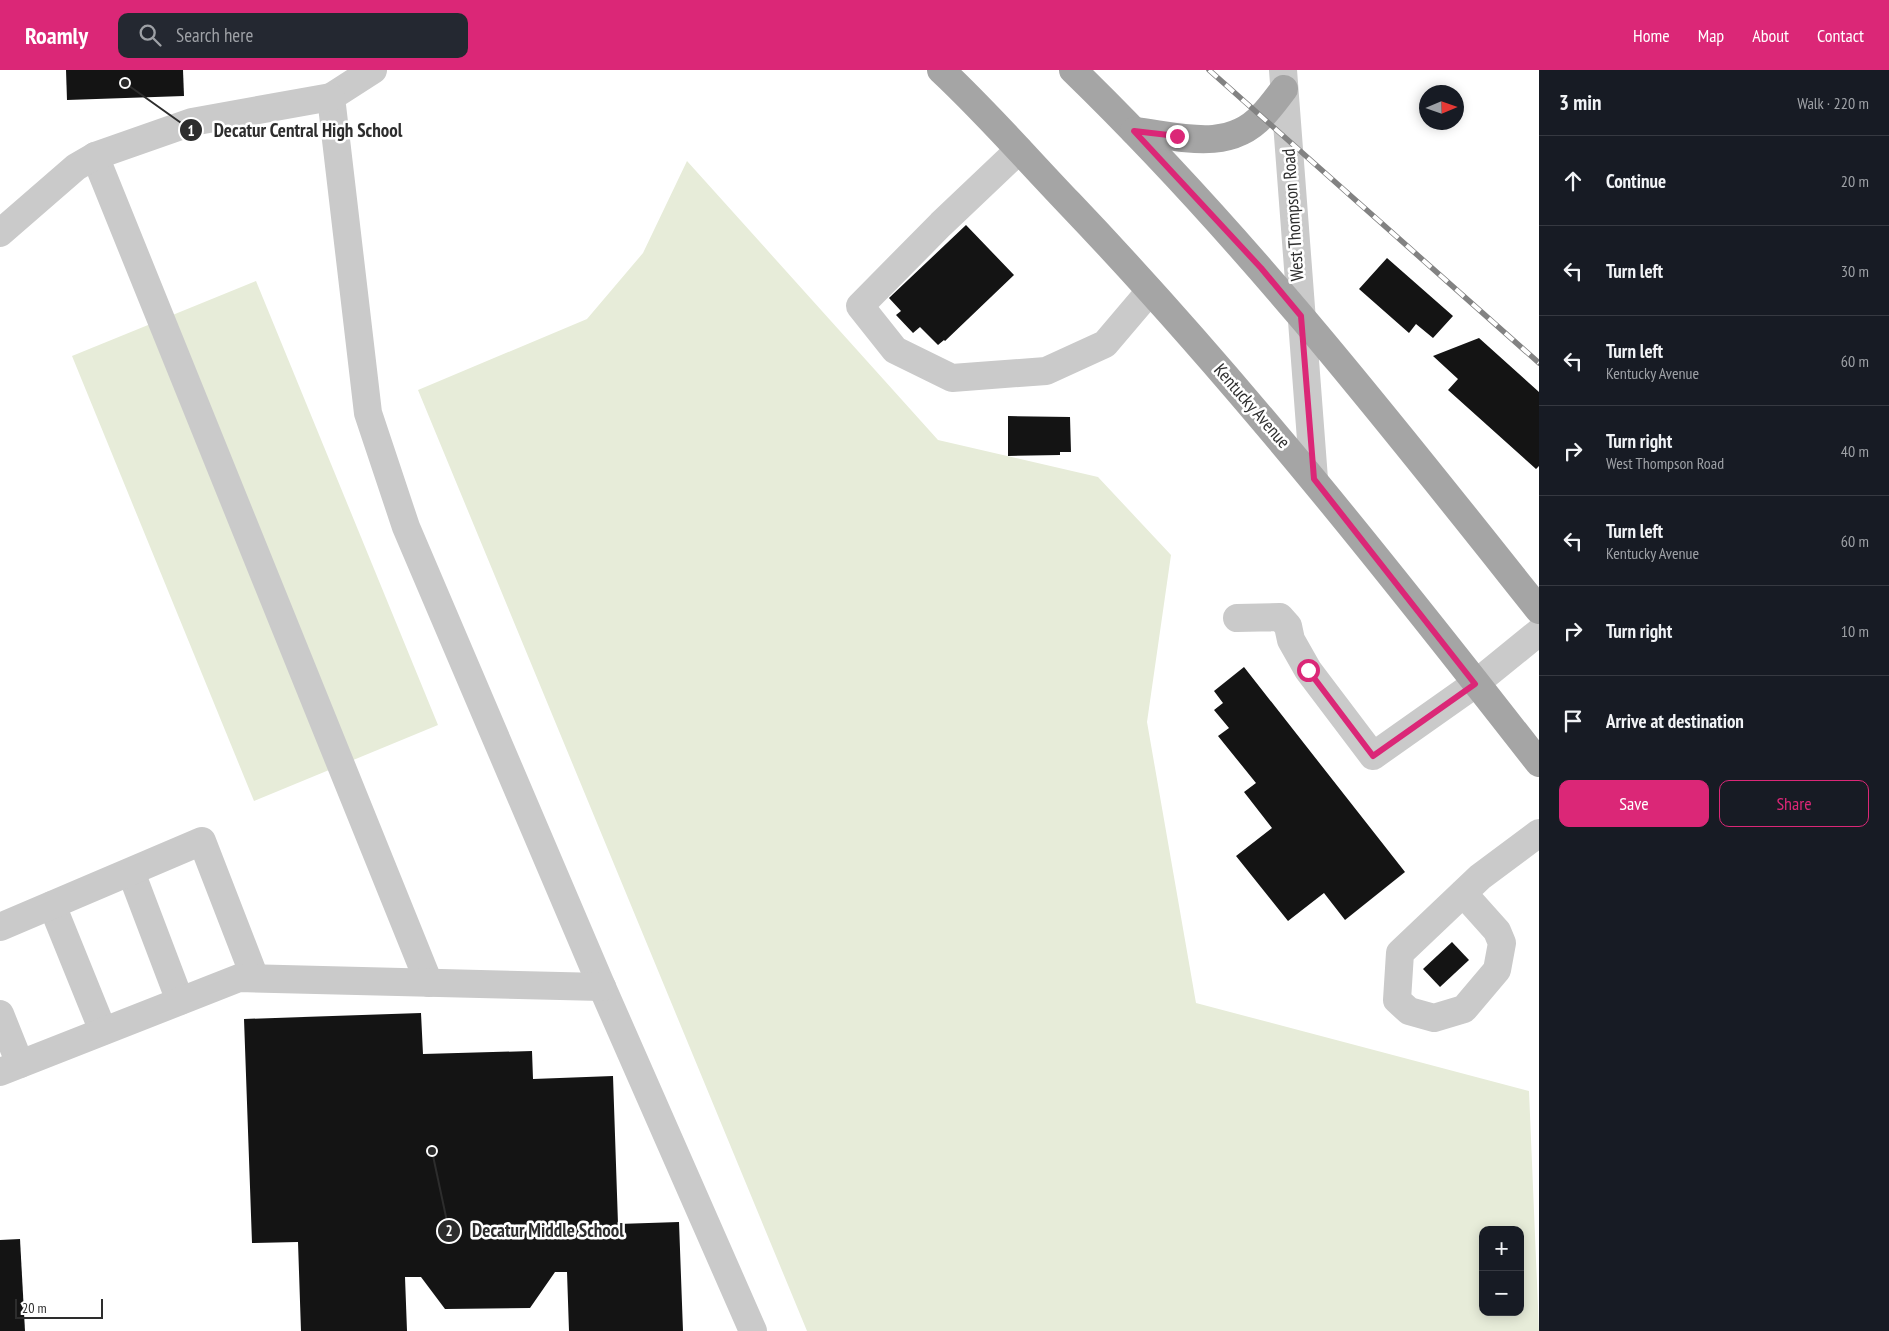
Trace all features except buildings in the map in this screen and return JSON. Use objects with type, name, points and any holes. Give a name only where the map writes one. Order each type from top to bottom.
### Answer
[{"type":"main road","name":"Kentucky Avenue","points":[[941,70],[1110,245],[1314,479],[1539,763]]},
{"type":"main road","points":[[1073,70],[1134,131],[1261,268],[1424,465],[1539,610]]},
{"type":"main road","points":[[1134,131],[1197,140],[1224,139],[1238,134],[1262,117],[1284,79]]},
{"type":"street","points":[[0,233],[76,167],[95,156],[192,122],[331,97],[373,70]]},
{"type":"street","name":"West Thompson Road","points":[[1284,79],[1314,479]]},
{"type":"street","points":[[331,97],[368,413],[406,527],[602,987],[753,1331]]},
{"type":"street","points":[[1019,150],[941,224],[860,306],[895,350],[952,378],[1046,371],[1105,344],[1150,292]]},
{"type":"street","points":[[95,156],[429,983]]},
{"type":"street","points":[[1237,618],[1280,617],[1288,626],[1291,640],[1308,670],[1373,756],[1475,684],[1539,632]]},
{"type":"street","points":[[1463,894],[1496,931],[1502,943],[1497,970],[1464,1009],[1434,1018],[1409,1011],[1397,1000],[1400,952],[1480,877],[1539,833]]},
{"type":"street","points":[[0,928],[202,841],[255,978]]},
{"type":"street","points":[[131,872],[180,1001]]},
{"type":"street","points":[[52,905],[103,1031]]},
{"type":"street","points":[[0,1014],[10,1068],[239,978],[602,987]]},
{"type":"green space","points":[[687,161],[938,440],[1098,477],[1171,555],[1147,722],[1196,1003],[1529,1091],[1539,1331],[807,1331],[418,390],[587,319],[643,253]]},
{"type":"green space","points":[[256,281],[438,725],[254,801],[72,356]]},
{"type":"railway","points":[[1209,70],[1539,363]]},
{"type":"place","name":"Decatur Central High School","points":[[125,83]]},
{"type":"place","name":"Decatur Middle School","points":[[432,1151]]},
{"type":"route","points":[[1177,136],[1134,131],[1261,268],[1301,316],[1314,479],[1475,684],[1373,756],[1308,670]]}]
